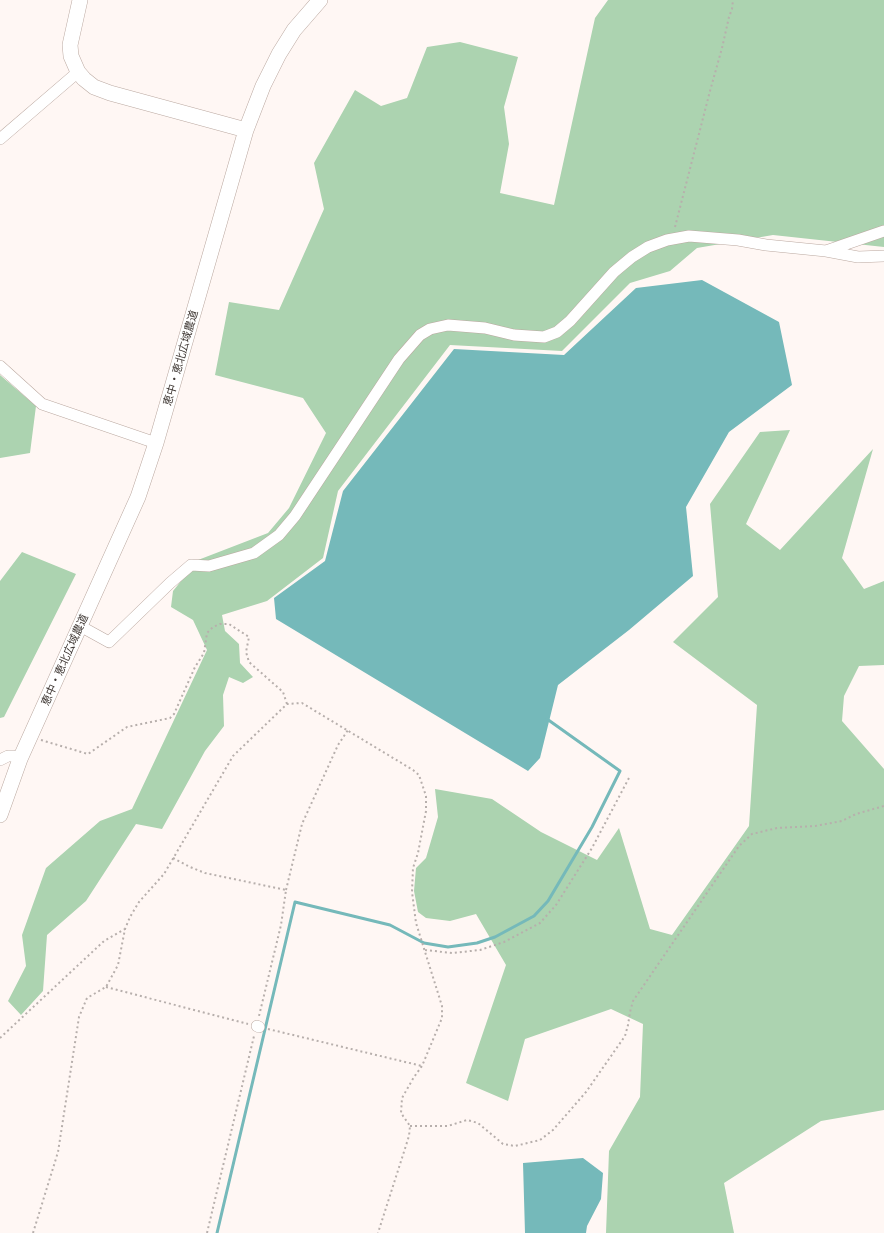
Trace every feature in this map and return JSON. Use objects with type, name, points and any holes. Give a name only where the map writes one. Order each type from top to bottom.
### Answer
[{"type":"street","points":[[80,0],[70,45],[70,56],[78,72],[94,87],[110,93],[246,130]]},
{"type":"street","name":"恵中・恵北広域農道","points":[[0,815],[20,758],[138,497],[156,443],[246,130],[263,86],[279,54],[294,30],[320,0]]},
{"type":"street","points":[[0,139],[78,72]]},
{"type":"street","points":[[826,251],[884,231]]},
{"type":"street","points":[[80,626],[109,642],[170,583],[191,565],[209,566],[254,553],[279,535],[295,516],[399,359],[420,335],[430,329],[448,325],[485,328],[514,335],[544,337],[557,332],[570,321],[614,272],[632,257],[648,247],[673,238],[689,236],[738,240],[766,245],[826,251],[858,257],[884,256]]},
{"type":"street","points":[[0,366],[42,404],[156,443]]},
{"type":"street","points":[[0,760],[8,756],[20,758]]},
{"type":"path","points":[[673,238],[732,9],[733,0]]},
{"type":"path","points":[[30,737],[88,754],[127,727],[170,718],[174,714],[195,667],[204,653],[207,633],[213,627],[220,624],[229,624],[249,636],[246,652],[249,662],[283,692],[287,704]]},
{"type":"path","points":[[33,1233],[58,1152],[79,1016],[87,998],[106,987],[118,965],[125,929],[130,917],[140,902],[164,874],[233,756],[287,704],[302,703],[413,770],[418,775],[426,796],[426,811],[418,853],[413,868],[412,892],[416,923],[442,1006],[442,1018],[422,1066],[402,1098],[401,1113],[410,1126],[409,1136],[378,1233]]},
{"type":"path","points":[[207,1233],[258,1026],[281,926],[286,890],[302,824],[338,745],[348,730]]},
{"type":"path","points":[[425,950],[452,953],[480,950],[504,942],[540,923],[556,905],[592,848],[630,776]]},
{"type":"path","points":[[410,1126],[448,1126],[467,1120],[478,1124],[503,1144],[515,1146],[540,1140],[553,1130],[586,1092],[625,1036],[633,1001],[739,846],[752,834],[777,828],[815,826],[842,821],[856,814],[884,806]]},
{"type":"path","points":[[173,858],[205,873],[286,890]]},
{"type":"path","points":[[0,1038],[104,941],[125,929]]},
{"type":"path","points":[[106,987],[141,998],[258,1026]]},
{"type":"path","points":[[272,1030],[422,1066]]},
{"type":"green space","points":[[608,0],[884,0],[884,247],[773,235],[697,248],[670,271],[630,283],[562,351],[450,345],[338,491],[323,558],[267,601],[222,615],[225,631],[239,644],[240,663],[253,677],[243,683],[229,677],[223,695],[224,726],[205,751],[162,829],[136,824],[86,901],[47,935],[43,991],[21,1015],[8,1001],[26,966],[22,935],[46,868],[100,821],[132,809],[207,650],[193,620],[171,607],[173,591],[198,560],[268,533],[289,508],[326,433],[303,398],[215,375],[229,302],[279,310],[324,209],[314,163],[355,90],[381,106],[407,98],[427,47],[460,42],[518,57],[504,107],[509,144],[500,193],[554,205],[595,18]]},
{"type":"green space","points":[[0,375],[36,406],[30,453],[0,458]]},
{"type":"green space","points":[[790,430],[746,524],[780,550],[873,449],[842,558],[864,589],[884,581],[884,665],[859,666],[844,696],[842,721],[884,769],[884,1110],[821,1121],[724,1183],[734,1233],[606,1233],[609,1151],[640,1097],[643,1024],[611,1009],[525,1039],[508,1101],[466,1083],[506,965],[476,914],[450,921],[426,918],[418,912],[414,891],[416,868],[426,858],[438,817],[435,789],[492,799],[541,832],[597,860],[619,828],[650,929],[672,935],[749,826],[757,705],[673,642],[718,597],[710,504],[760,432]]},
{"type":"green space","points":[[22,552],[76,574],[4,717],[0,718],[0,581]]},
{"type":"water","points":[[702,280],[779,322],[792,385],[729,432],[686,507],[693,576],[629,630],[558,685],[540,758],[528,771],[276,619],[274,598],[325,561],[343,491],[454,349],[564,355],[636,288]]},
{"type":"water","points":[[583,1158],[603,1173],[601,1199],[587,1226],[586,1233],[525,1233],[523,1163]]},
{"type":"waterway","points":[[217,1233],[295,902],[390,925],[424,943],[448,947],[477,943],[495,937],[534,916],[548,901],[592,827],[620,771],[547,719]]}]
